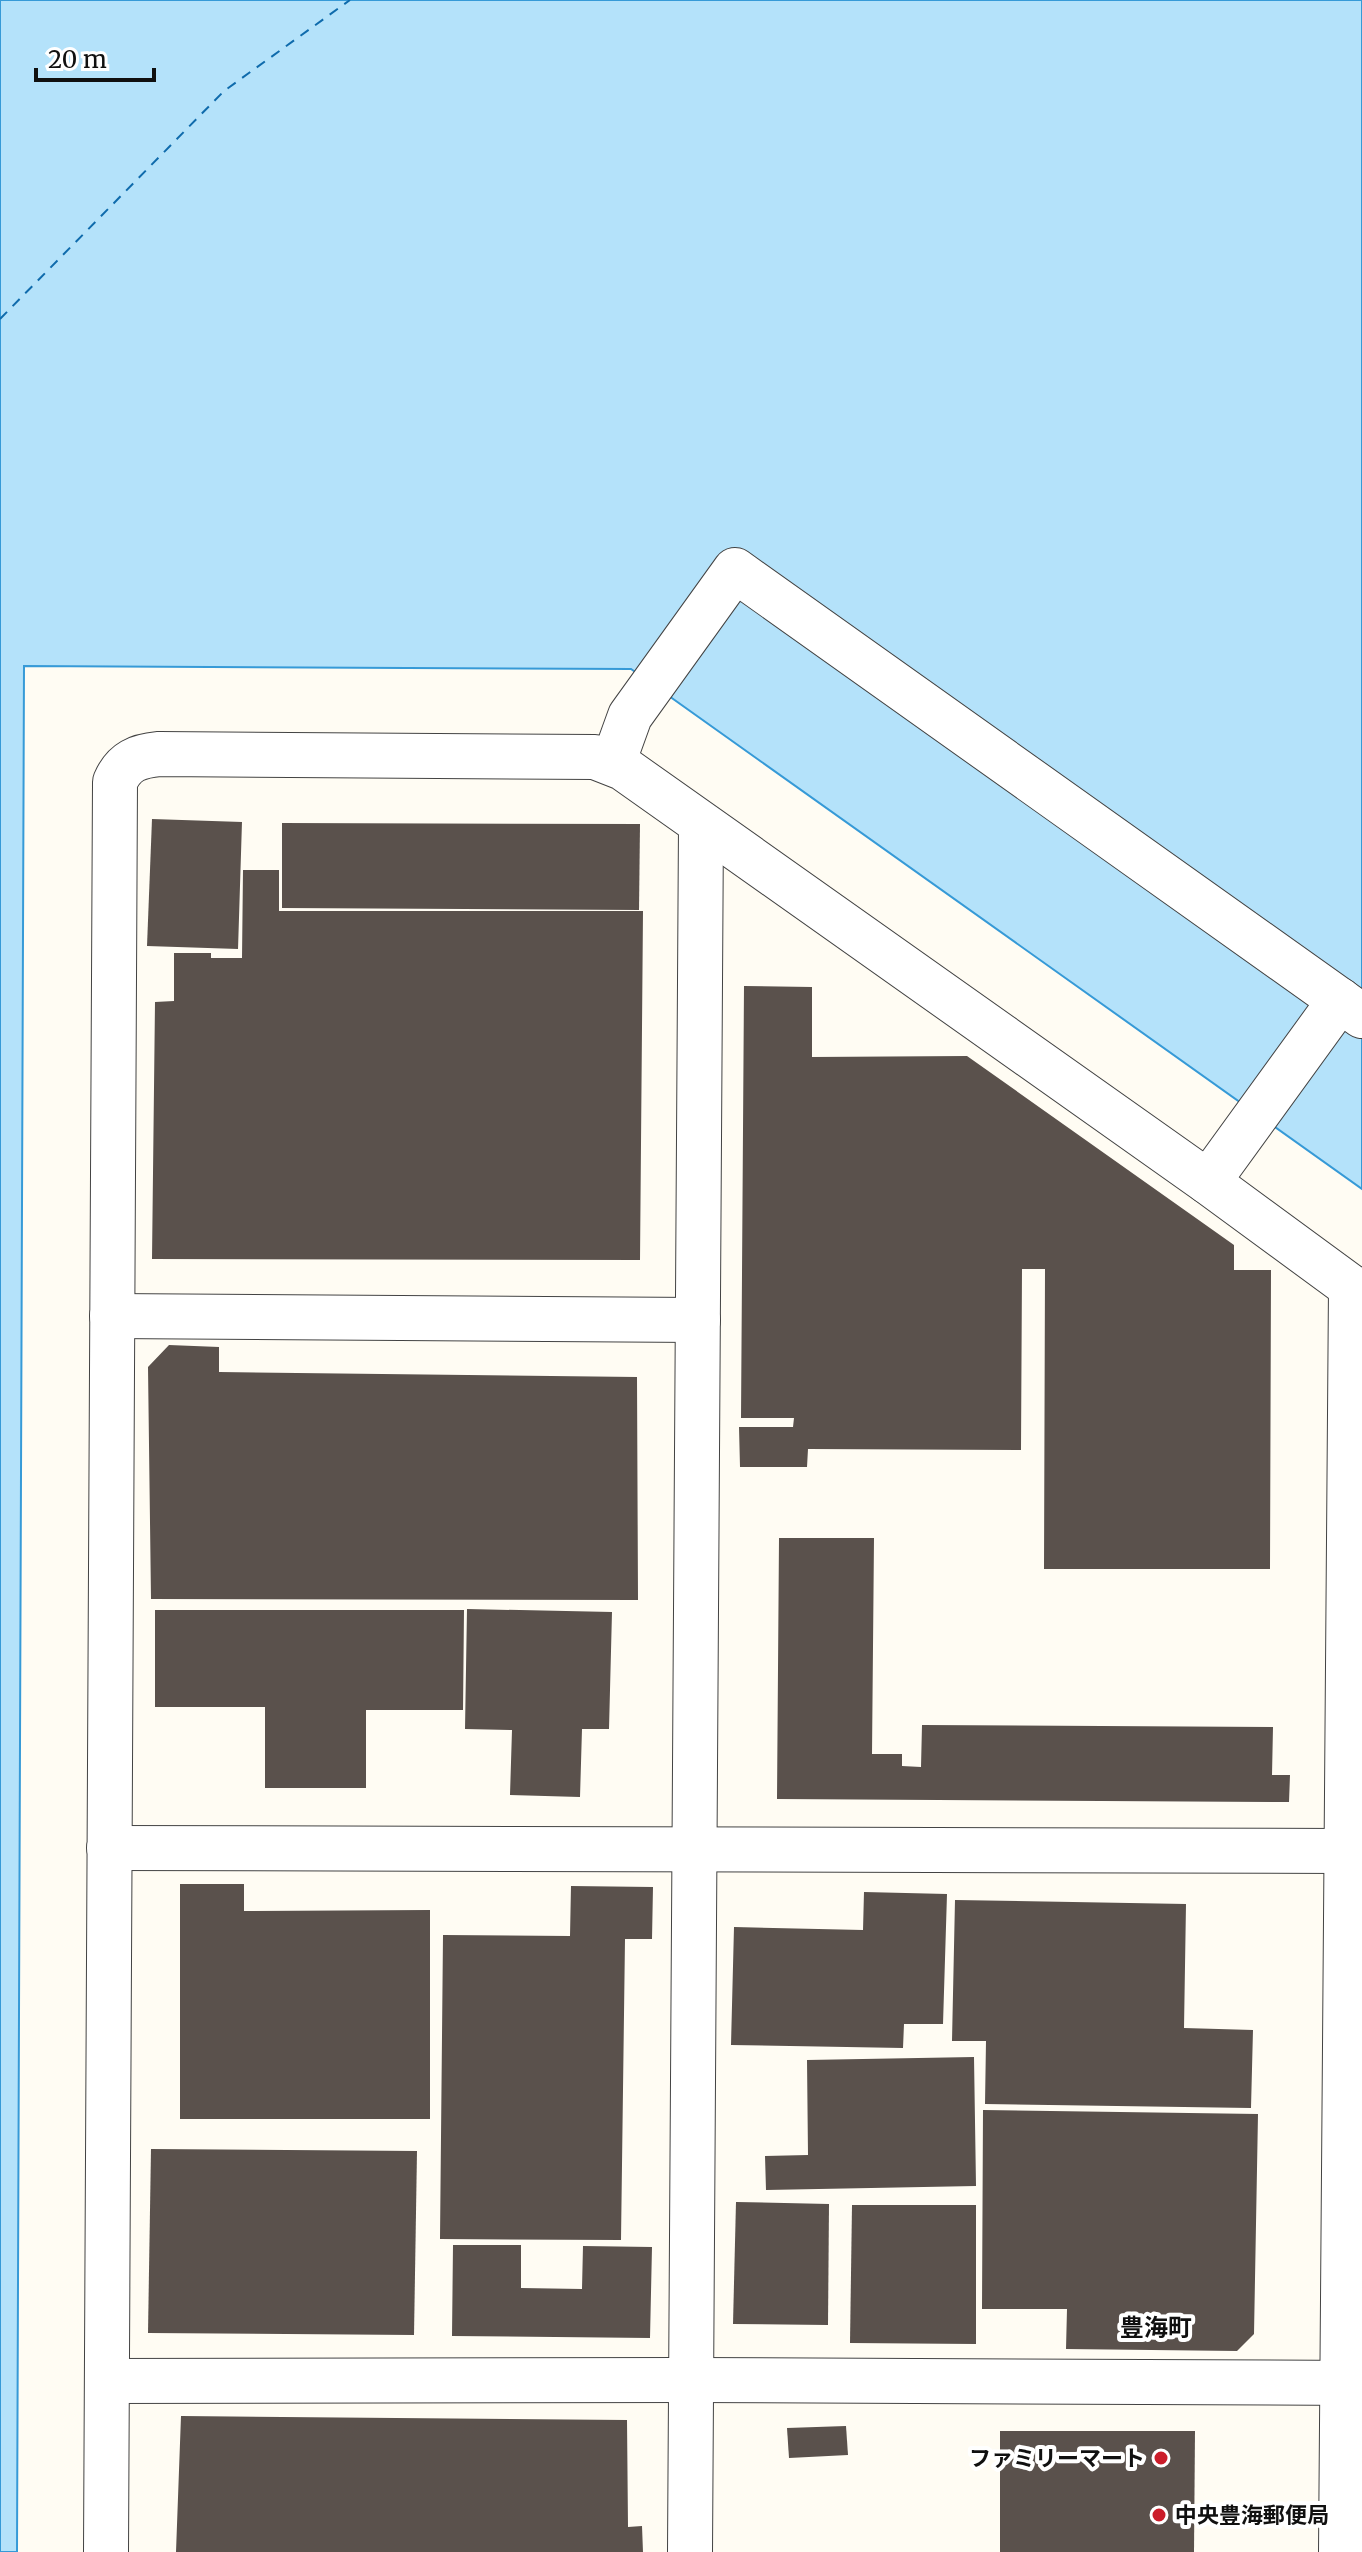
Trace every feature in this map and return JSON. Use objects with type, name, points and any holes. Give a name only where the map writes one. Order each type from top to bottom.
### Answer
[{"type":"street","points":[[613,763],[630,716],[735,570],[1351,1008],[1208,1182]]},
{"type":"street","points":[[106,2552],[115,782],[130,761],[142,755],[159,754],[595,757],[613,763],[1208,1182],[1356,1291],[1345,1851],[1352,2383],[1341,2552]]},
{"type":"street","points":[[690,2552],[701,825]]},
{"type":"street","points":[[112,1316],[698,1320]]},
{"type":"street","points":[[109,1848],[1345,1851]]},
{"type":"street","points":[[107,2381],[1352,2383]]},
{"type":"water","points":[[0,0],[1362,0],[1362,1189],[631,669],[24,666],[17,2552],[0,2552]]},
{"type":"building","points":[[152,819],[242,822],[238,949],[147,946]]},
{"type":"building","points":[[282,823],[640,824],[639,910],[282,908]]},
{"type":"building","points":[[243,870],[279,870],[279,911],[643,911],[640,1260],[152,1259],[155,1002],[174,1001],[174,953],[211,953],[211,958],[242,958]]},
{"type":"building","points":[[744,986],[812,987],[812,1057],[967,1056],[1234,1245],[1234,1270],[1271,1270],[1270,1569],[1044,1569],[1045,1269],[1022,1269],[1021,1450],[808,1449],[807,1467],[740,1467],[739,1427],[793,1427],[794,1418],[741,1418]]},
{"type":"building","points":[[169,1345],[219,1347],[219,1372],[637,1377],[638,1600],[151,1599],[148,1367]]},
{"type":"building","points":[[779,1538],[874,1538],[872,1754],[902,1754],[902,1766],[921,1767],[922,1725],[1273,1727],[1272,1775],[1290,1775],[1289,1802],[777,1799]]},
{"type":"building","points":[[467,1609],[612,1612],[609,1729],[582,1729],[580,1797],[510,1795],[512,1730],[465,1729]]},
{"type":"building","points":[[155,1610],[464,1610],[463,1710],[366,1710],[366,1788],[265,1788],[265,1707],[155,1707]]},
{"type":"building","points":[[180,1884],[244,1884],[244,1911],[430,1910],[430,2119],[180,2119]]},
{"type":"building","points":[[571,1886],[653,1887],[652,1939],[625,1939],[621,2240],[440,2239],[443,1935],[570,1936]]},
{"type":"building","points":[[864,1892],[947,1894],[943,2024],[904,2024],[903,2048],[731,2045],[734,1927],[863,1930]]},
{"type":"building","points":[[955,1900],[1186,1904],[1184,2028],[1253,2030],[1251,2108],[985,2104],[986,2041],[952,2041]]},
{"type":"building","points":[[974,2057],[976,2186],[766,2190],[765,2156],[808,2155],[807,2060]]},
{"type":"building","points":[[983,2110],[1258,2114],[1254,2334],[1237,2351],[1066,2349],[1067,2309],[982,2309]]},
{"type":"building","points":[[151,2149],[417,2151],[414,2335],[148,2333]]},
{"type":"building","points":[[736,2202],[829,2204],[828,2325],[733,2324]]},
{"type":"building","points":[[852,2205],[976,2205],[976,2344],[850,2343]]},
{"type":"building","points":[[453,2245],[521,2245],[521,2288],[582,2289],[583,2246],[652,2247],[650,2338],[452,2336]]},
{"type":"building","points":[[181,2416],[627,2420],[628,2527],[642,2526],[643,2552],[176,2552]]},
{"type":"building","points":[[846,2426],[848,2455],[789,2458],[787,2428]]},
{"type":"building","points":[[1000,2431],[1195,2431],[1194,2552],[1000,2552]]},
{"type":"ferry route","points":[[0,319],[224,91],[350,0]]},
{"type":"place","name":"ファミリーマート","points":[[1161,2458]]},
{"type":"place","name":"中央豊海郵便局","points":[[1159,2515]]},
{"type":"district","name":"豊海町","points":[[1156,2327]]}]
